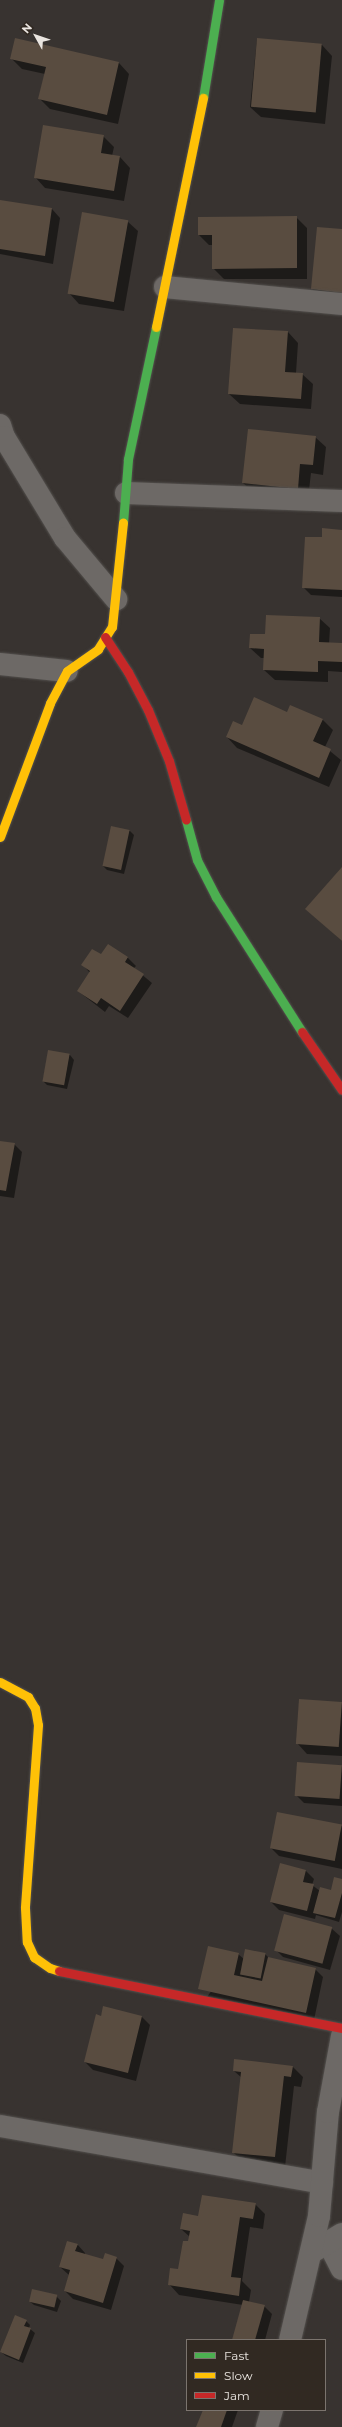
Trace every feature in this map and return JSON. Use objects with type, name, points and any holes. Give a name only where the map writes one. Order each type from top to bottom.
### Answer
[{"type":"street","points":[[0,837],[50,703],[66,672],[98,649],[112,627],[116,599],[128,458],[196,140],[218,0]]},
{"type":"street","points":[[165,287],[342,304]]},
{"type":"street","points":[[0,425],[4,437],[65,538],[116,599]]},
{"type":"street","points":[[126,493],[342,501]]},
{"type":"street","points":[[105,637],[128,672],[148,710],[169,761],[197,860],[216,897],[280,999],[342,1090]]},
{"type":"street","points":[[0,664],[66,672]]},
{"type":"street","points":[[0,1682],[28,1697],[35,1708],[38,1725],[25,1908],[27,1942],[34,1957],[50,1968],[68,1974],[342,2028]]},
{"type":"street","points":[[342,2036],[328,2112],[319,2216],[327,2243],[342,2268]]},
{"type":"street","points":[[0,2126],[322,2183]]},
{"type":"street","points":[[290,2339],[327,2243]]},
{"type":"street","points":[[267,2427],[272,2411]]},
{"type":"building","points":[[15,38],[119,62],[107,115],[38,99],[46,67],[10,59]]},
{"type":"building","points":[[257,38],[322,44],[316,112],[251,107]]},
{"type":"building","points":[[43,125],[104,135],[101,153],[120,156],[114,191],[34,178]]},
{"type":"building","points":[[0,200],[52,208],[45,256],[0,249]]},
{"type":"building","points":[[82,212],[128,220],[114,302],[68,294]]},
{"type":"building","points":[[297,216],[297,268],[212,269],[212,235],[198,235],[198,217]]},
{"type":"building","points":[[317,227],[342,229],[342,293],[311,289]]},
{"type":"building","points":[[233,328],[288,331],[285,372],[303,373],[301,399],[228,394]]},
{"type":"building","points":[[248,429],[316,436],[313,465],[300,464],[298,489],[242,483]]},
{"type":"building","points":[[322,528],[342,530],[342,590],[302,588],[305,537],[322,537]]},
{"type":"building","points":[[266,615],[320,617],[319,642],[342,643],[342,662],[318,661],[318,672],[263,670],[264,649],[249,648],[250,634],[265,634]]},
{"type":"building","points":[[254,697],[287,712],[290,705],[323,719],[313,741],[331,749],[319,778],[226,737],[233,721],[242,725]]},
{"type":"building","points":[[111,826],[130,830],[121,870],[102,866]]},
{"type":"building","points":[[342,867],[342,941],[305,909]]},
{"type":"building","points":[[108,944],[128,957],[125,962],[144,974],[120,1011],[101,998],[97,1004],[77,991],[90,971],[81,965],[92,949],[101,954]]},
{"type":"building","points":[[48,1050],[70,1054],[64,1085],[42,1082]]},
{"type":"building","points":[[0,1141],[15,1143],[6,1191],[0,1190]]},
{"type":"building","points":[[299,1699],[342,1702],[339,1747],[296,1744]]},
{"type":"building","points":[[297,1762],[342,1765],[340,1799],[295,1796]]},
{"type":"building","points":[[277,1812],[342,1825],[335,1861],[270,1848]]},
{"type":"building","points":[[280,1863],[306,1870],[303,1882],[314,1884],[307,1911],[270,1902]]},
{"type":"building","points":[[334,1877],[342,1879],[342,1893],[335,1918],[313,1913],[320,1887],[331,1890]]},
{"type":"building","points":[[284,1914],[332,1927],[322,1964],[274,1951]]},
{"type":"building","points":[[208,1946],[239,1953],[234,1975],[262,1981],[268,1957],[316,1968],[306,2013],[198,1989]]},
{"type":"building","points":[[245,1949],[266,1953],[261,1979],[240,1975]]},
{"type":"building","points":[[103,2006],[142,2016],[128,2073],[84,2062],[96,2014],[101,2016]]},
{"type":"building","points":[[234,2059],[293,2066],[291,2077],[284,2076],[275,2157],[232,2153],[241,2072],[233,2071]]},
{"type":"building","points":[[202,2195],[256,2203],[253,2219],[240,2217],[231,2277],[241,2278],[239,2296],[168,2285],[170,2268],[178,2269],[183,2241],[188,2241],[190,2231],[180,2229],[183,2213],[198,2216]]},
{"type":"building","points":[[67,2241],[78,2244],[75,2251],[103,2259],[105,2253],[117,2257],[103,2303],[64,2291],[70,2270],[59,2267]]},
{"type":"building","points":[[32,2289],[57,2295],[54,2308],[29,2302]]},
{"type":"building","points":[[243,2300],[265,2305],[255,2339],[232,2339]]},
{"type":"building","points":[[15,2315],[27,2320],[24,2326],[31,2328],[19,2360],[0,2352]]},
{"type":"building","points":[[203,2411],[227,2411],[221,2427],[196,2427]]},
{"type":"traffic: fast","points":[[203,98],[219,0]]},
{"type":"traffic: fast","points":[[123,523],[128,459],[156,327]]},
{"type":"traffic: fast","points":[[186,820],[197,860],[216,897],[302,1032]]},
{"type":"traffic: slow","points":[[156,327],[203,98]]},
{"type":"traffic: slow","points":[[0,837],[50,703],[67,671],[98,649],[112,627],[123,523]]},
{"type":"traffic: slow","points":[[0,1682],[28,1697],[35,1708],[38,1725],[25,1908],[27,1942],[34,1957],[50,1968],[59,1971]]},
{"type":"traffic: jam","points":[[105,637],[128,672],[148,710],[169,761],[186,820]]},
{"type":"traffic: jam","points":[[302,1032],[342,1090]]},
{"type":"traffic: jam","points":[[59,1971],[342,2028]]}]
